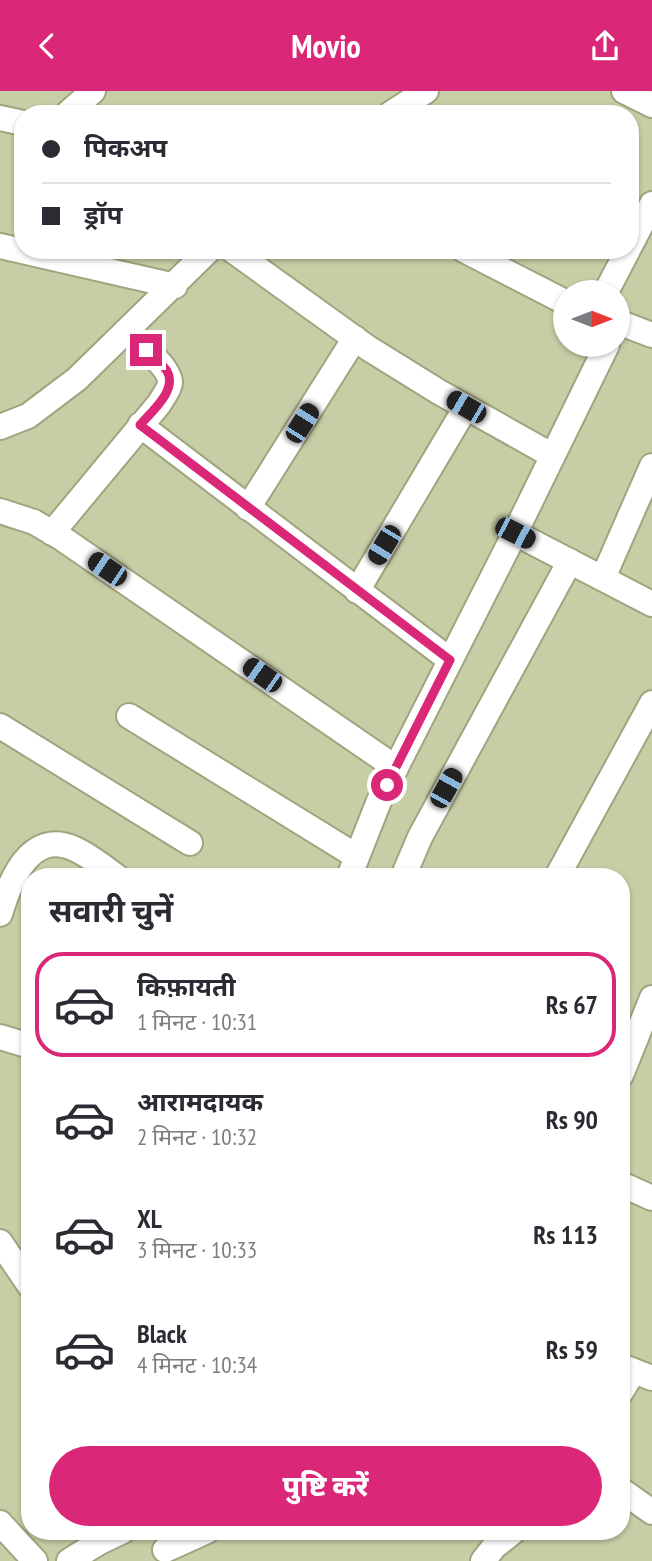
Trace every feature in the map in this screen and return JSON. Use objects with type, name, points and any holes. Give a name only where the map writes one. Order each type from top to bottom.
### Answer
[{"type":"street","points":[[77,105],[93,91]]},
{"type":"street","points":[[404,105],[426,91]]},
{"type":"street","points":[[624,91],[652,105]]},
{"type":"street","points":[[639,229],[652,204]]},
{"type":"street","points":[[57,259],[175,286]]},
{"type":"street","points":[[0,427],[28,416],[67,386],[200,259]]},
{"type":"street","points":[[245,259],[355,338],[466,407],[553,456]]},
{"type":"street","points":[[481,259],[553,296]]},
{"type":"street","points":[[612,280],[623,259]]},
{"type":"street","points":[[630,327],[652,335]]},
{"type":"street","points":[[52,533],[159,404],[170,386],[166,370],[126,331]]},
{"type":"street","points":[[248,508],[355,338]]},
{"type":"street","points":[[129,716],[352,867],[379,801],[601,357]]},
{"type":"street","points":[[357,590],[466,407]]},
{"type":"street","points":[[140,425],[450,660]]},
{"type":"street","points":[[603,578],[652,466]]},
{"type":"street","points":[[0,511],[34,522],[52,533],[396,768]]},
{"type":"street","points":[[515,533],[652,604]]},
{"type":"street","points":[[407,868],[420,837],[570,561]]},
{"type":"street","points":[[562,868],[652,703]]},
{"type":"street","points":[[0,726],[190,843]]},
{"type":"street","points":[[0,914],[15,876],[26,858],[37,848],[55,844],[74,848],[104,868]]},
{"type":"street","points":[[630,1053],[652,998]]},
{"type":"street","points":[[0,1037],[21,1043]]},
{"type":"street","points":[[630,1188],[652,1198]]},
{"type":"street","points":[[0,1242],[21,1273]]},
{"type":"street","points":[[630,1496],[652,1512]]},
{"type":"street","points":[[0,1523],[35,1561]]},
{"type":"street","points":[[69,1561],[104,1540]]},
{"type":"street","points":[[164,1547],[183,1540]]},
{"type":"street","points":[[483,1561],[503,1540]]},
{"type":"route","points":[[146,350],[166,370],[170,386],[159,404],[140,425],[450,660],[387,785]]}]
